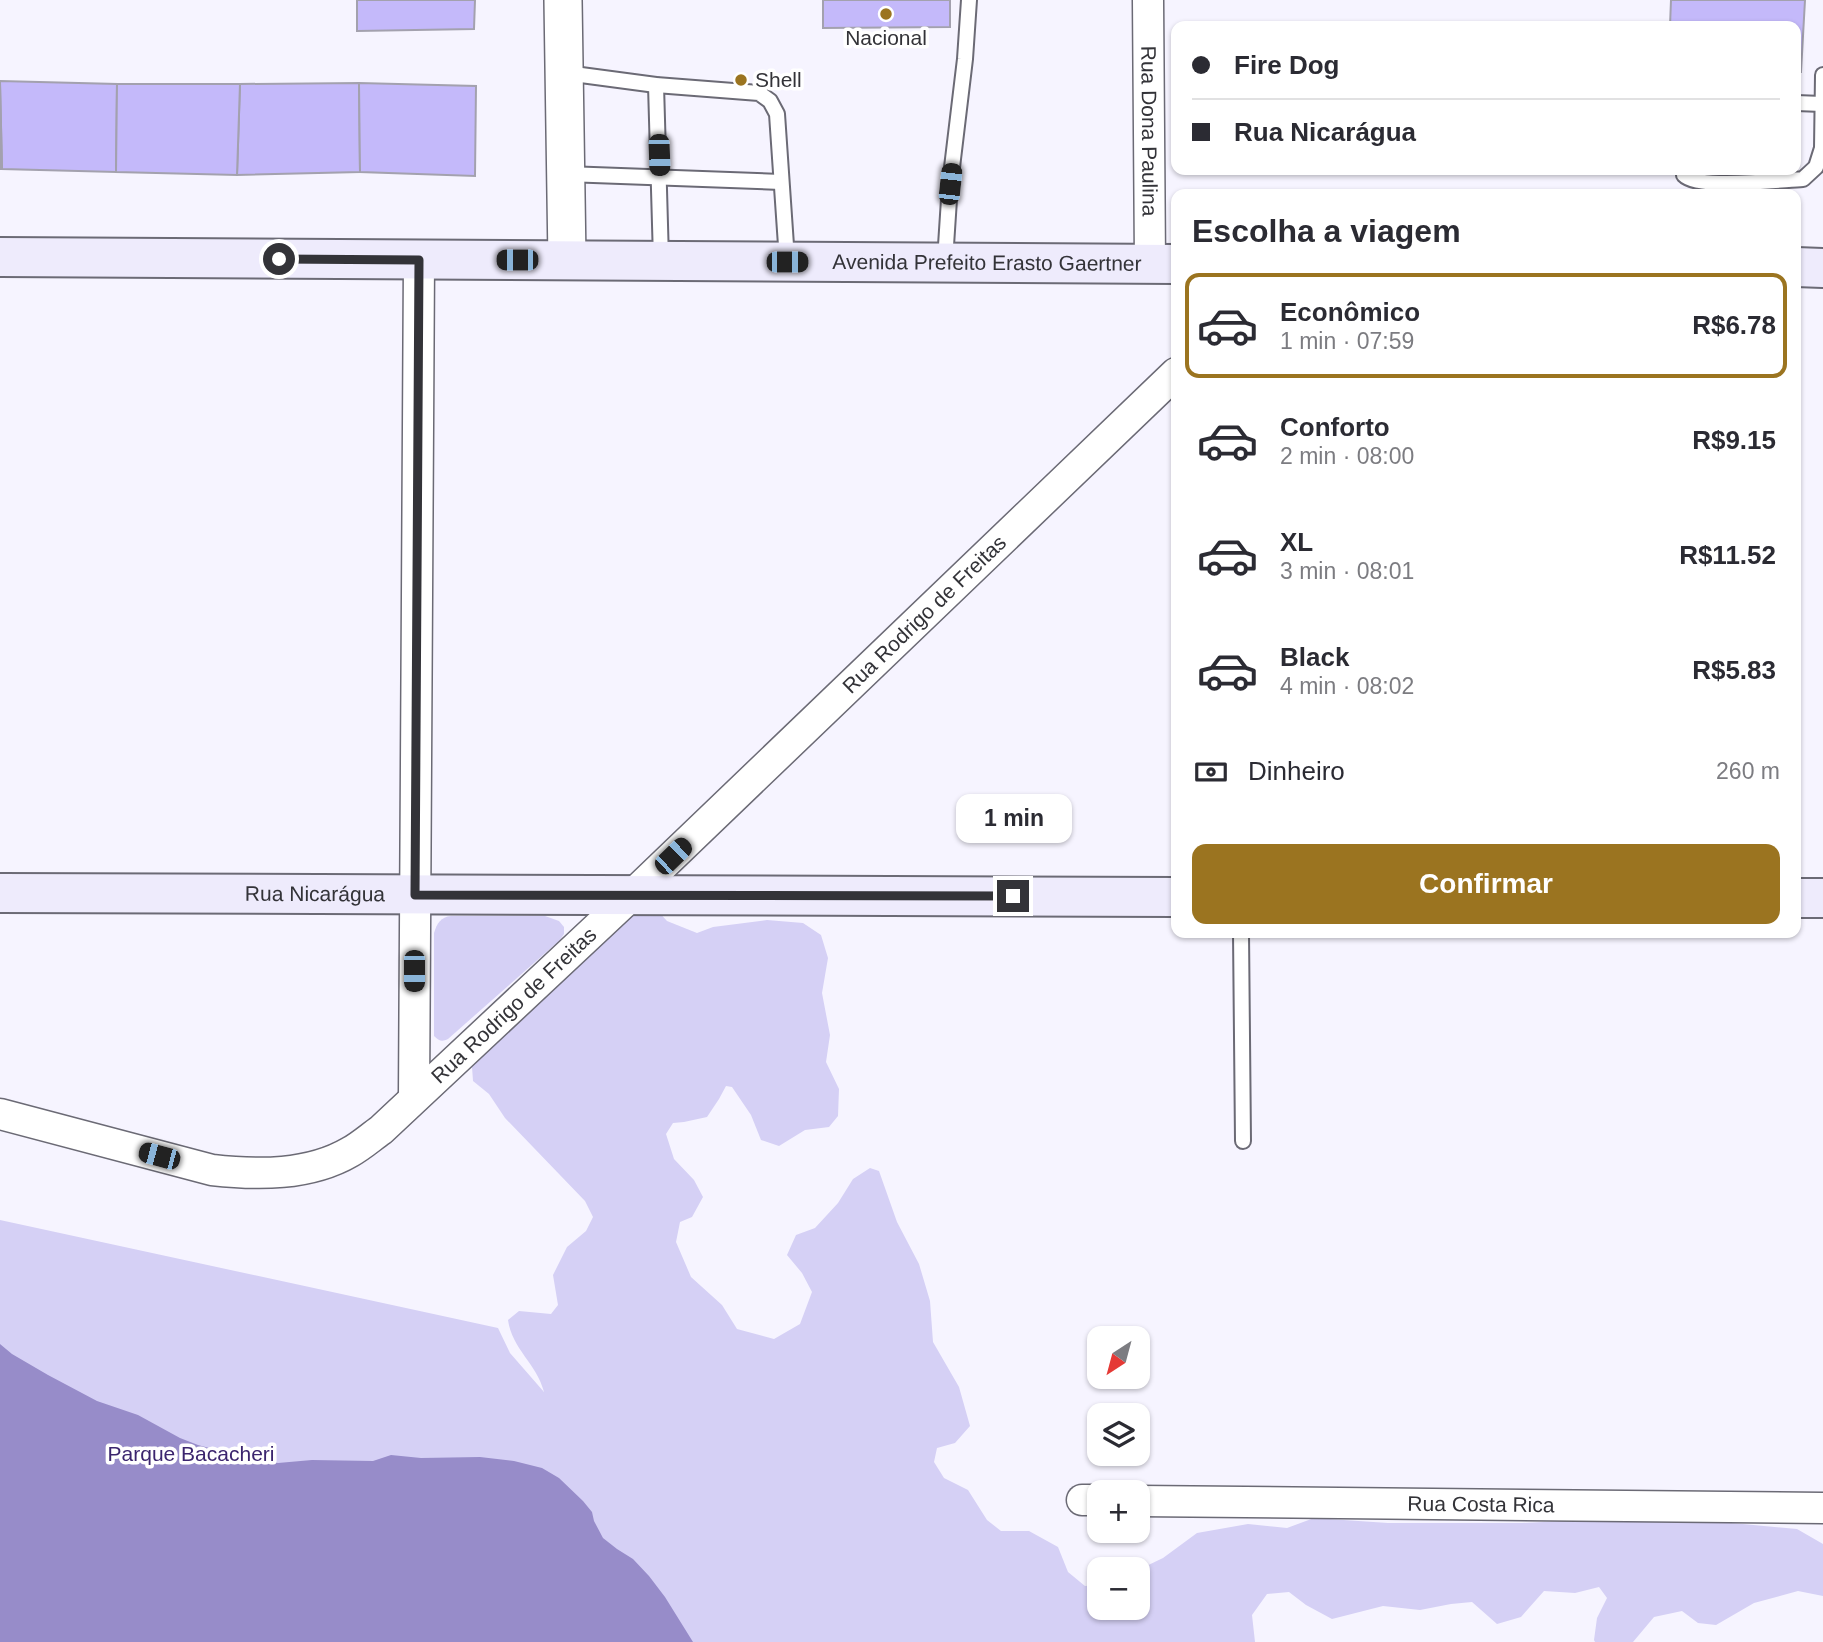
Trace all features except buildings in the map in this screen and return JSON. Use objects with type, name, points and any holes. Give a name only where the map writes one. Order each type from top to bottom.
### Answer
[{"type":"main road","name":"Avenida Prefeito Erasto Gaertner","points":[[0,257],[1163,264]]},
{"type":"main road","points":[[1801,267],[1823,268]]},
{"type":"main road","name":"Rua Nicarágua","points":[[0,893],[1171,897]]},
{"type":"main road","points":[[1801,898],[1823,898]]},
{"type":"street","points":[[563,0],[567,260]]},
{"type":"street","name":"Rua Dona Paulina","points":[[1149,0],[1163,264]]},
{"type":"street","points":[[414,1098],[419,260]]},
{"type":"street","name":"Rua Rodrigo de Freitas","points":[[0,1114],[212,1170],[241,1173],[279,1172],[316,1166],[349,1153],[381,1130],[633,894],[1171,378]]},
{"type":"street","name":"Rua Costa Rica","points":[[1150,1501],[1823,1508]]},
{"type":"lane","points":[[945,263],[950,184],[969,0]]},
{"type":"lane","points":[[564,72],[656,85],[759,93],[770,102],[777,114],[787,262]]},
{"type":"lane","points":[[1684,175],[1710,189],[1803,179],[1816,167],[1822,148],[1823,75]]},
{"type":"lane","points":[[656,85],[661,261]]},
{"type":"lane","points":[[1801,103],[1822,104]]},
{"type":"lane","points":[[565,174],[781,182]]},
{"type":"lane","points":[[1241,938],[1243,1141]]},
{"type":"green space","name":"Parque Bacacheri","points":[[636,909],[657,910],[667,921],[697,933],[713,927],[767,920],[803,923],[821,935],[828,958],[822,993],[830,1035],[826,1062],[839,1089],[838,1116],[829,1127],[805,1130],[779,1146],[761,1140],[751,1115],[732,1087],[726,1086],[707,1117],[673,1123],[666,1134],[674,1159],[694,1180],[703,1197],[692,1217],[680,1222],[676,1242],[691,1277],[722,1305],[737,1329],[774,1339],[800,1324],[812,1292],[802,1273],[787,1255],[796,1235],[815,1228],[838,1203],[853,1179],[870,1168],[879,1171],[897,1222],[919,1264],[930,1301],[933,1342],[959,1387],[970,1426],[955,1443],[937,1448],[934,1462],[944,1478],[968,1490],[987,1520],[1001,1531],[1029,1531],[1058,1547],[1068,1572],[1087,1586],[1087,1620],[1150,1620],[1150,1564],[1197,1533],[1248,1524],[1287,1528],[1314,1518],[1388,1523],[1522,1523],[1641,1517],[1797,1529],[1823,1544],[1823,1596],[1798,1591],[1754,1603],[1716,1625],[1698,1623],[1682,1611],[1654,1617],[1633,1642],[1595,1642],[1597,1618],[1607,1598],[1599,1587],[1575,1593],[1544,1591],[1521,1617],[1497,1624],[1472,1602],[1420,1610],[1383,1606],[1332,1619],[1289,1592],[1267,1594],[1252,1615],[1255,1642],[0,1642],[0,1220],[498,1328],[510,1353],[544,1392],[536,1373],[514,1340],[508,1320],[519,1311],[551,1314],[558,1305],[553,1275],[567,1247],[586,1231],[593,1217],[585,1201],[505,1118],[489,1094],[473,1081],[472,1067],[519,1014],[581,963],[617,917]]},
{"type":"green space","points":[[451,916],[545,916],[559,921],[564,927],[564,934],[448,1039],[442,1041],[434,1036],[434,933],[440,921]]},
{"type":"shaded area","points":[[0,1344],[12,1354],[97,1401],[138,1415],[198,1445],[242,1457],[278,1463],[312,1460],[373,1461],[391,1455],[421,1458],[480,1457],[542,1468],[559,1478],[583,1501],[592,1512],[603,1538],[633,1559],[649,1576],[693,1642],[0,1642]]},
{"type":"place","name":"Nacional","points":[[886,14]]},
{"type":"place","name":"Shell","points":[[741,80]]},
{"type":"route","points":[[279,259],[419,260],[415,895],[1013,896]]}]
